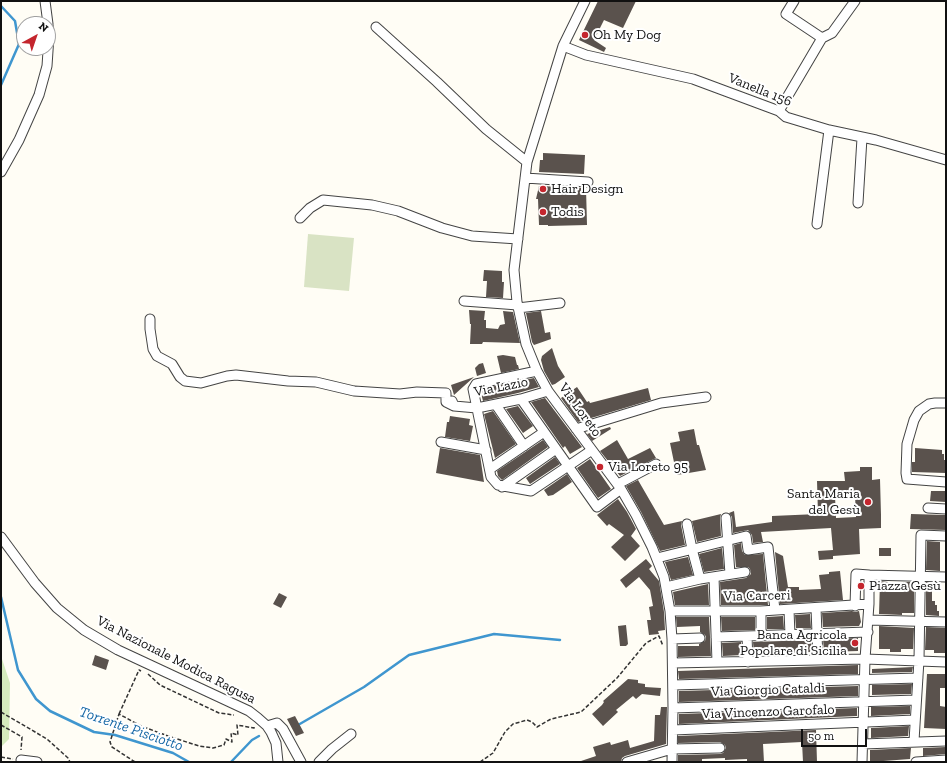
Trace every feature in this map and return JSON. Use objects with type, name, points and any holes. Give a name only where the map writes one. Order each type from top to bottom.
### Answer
[{"type":"street","points":[[45,1],[47,16]]},
{"type":"street","name":"Via Loreto","points":[[585,1],[563,46],[528,162],[514,270],[518,306],[526,344],[537,371],[548,391],[619,487],[636,515],[657,558],[666,587],[670,611],[673,663],[672,762]]},
{"type":"street","points":[[794,1],[786,14],[822,38]]},
{"type":"street","points":[[779,110],[822,38],[832,33],[854,1]]},
{"type":"street","points":[[376,27],[438,82],[486,129],[528,162]]},
{"type":"street","name":"Vanella 156","points":[[563,46],[586,55],[693,80],[779,110],[786,117],[829,130],[946,160]]},
{"type":"street","points":[[1,172],[20,140],[39,95],[47,66],[48,56]]},
{"type":"street","points":[[817,224],[829,130]]},
{"type":"street","points":[[858,203],[862,138]]},
{"type":"street","points":[[525,178],[588,182]]},
{"type":"street","points":[[300,218],[310,208],[323,200],[372,205],[398,211],[442,228],[472,236],[518,239]]},
{"type":"street","points":[[464,301],[518,306],[560,302]]},
{"type":"street","points":[[150,319],[152,349],[157,356],[172,364],[180,377],[185,381],[200,383],[236,375],[288,381],[316,382],[354,391],[400,394],[417,392],[446,393],[446,402],[454,406]]},
{"type":"street","points":[[537,371],[476,384],[473,389],[491,476],[498,485],[502,487],[531,492],[592,450]]},
{"type":"street","points":[[449,389],[454,406]]},
{"type":"street","name":"Via Lazio","points":[[454,406],[478,408],[521,399],[548,391]]},
{"type":"street","points":[[576,429],[661,403],[706,397]]},
{"type":"street","points":[[521,399],[597,507],[619,487],[656,464]]},
{"type":"street","points":[[946,403],[929,404],[919,411],[914,420],[907,444],[906,473],[907,479],[946,482]]},
{"type":"street","points":[[496,405],[524,446]]},
{"type":"street","points":[[490,469],[544,432]]},
{"type":"street","points":[[441,442],[486,450]]},
{"type":"street","points":[[502,487],[556,449]]},
{"type":"street","points":[[928,508],[946,509]]},
{"type":"street","points":[[726,518],[730,574]]},
{"type":"street","points":[[687,524],[700,579]]},
{"type":"street","points":[[914,741],[919,660],[921,535],[946,536]]},
{"type":"street","points":[[657,558],[746,536],[748,550],[768,547],[775,610]]},
{"type":"street","name":"Via Nazionale Modica Ragusa","points":[[1,537],[35,583],[57,608],[84,630],[118,650],[249,711],[267,726],[276,743],[278,762]]},
{"type":"street","points":[[666,587],[700,579],[745,572]]},
{"type":"street","points":[[855,606],[856,574],[946,577]]},
{"type":"street","points":[[862,762],[865,659],[868,632],[870,574]]},
{"type":"street","points":[[714,577],[717,662]]},
{"type":"street","name":"Via Carceri","points":[[670,611],[761,611],[855,606],[869,607]]},
{"type":"street","points":[[816,608],[818,660]]},
{"type":"street","points":[[789,610],[790,635]]},
{"type":"street","points":[[761,611],[761,636]]},
{"type":"street","points":[[868,620],[946,622]]},
{"type":"street","points":[[716,637],[868,632]]},
{"type":"street","points":[[747,636],[748,662]]},
{"type":"street","points":[[672,639],[700,638]]},
{"type":"street","points":[[673,663],[865,659],[946,662]]},
{"type":"street","points":[[673,685],[918,678]]},
{"type":"street","name":"Via Giorgio Cataldi","points":[[673,708],[916,700]]},
{"type":"street","name":"Via Vincenzo Garofalo","points":[[673,730],[915,720]]},
{"type":"street","points":[[267,726],[277,723],[283,729],[301,762]]},
{"type":"street","points":[[319,762],[332,749],[351,734]]},
{"type":"street","points":[[863,744],[946,741]]},
{"type":"street","points":[[627,762],[672,749],[720,748]]},
{"type":"street","points":[[21,760],[37,762]]},
{"type":"street","points":[[916,762],[946,760]]},
{"type":"path","points":[[480,762],[493,752],[513,724],[527,720],[532,722],[537,727],[551,719],[581,712],[617,678],[646,643],[659,636],[664,649]]},
{"type":"path","points":[[135,762],[112,747],[110,742],[119,714],[139,670],[148,674],[160,685],[219,713],[236,715]]},
{"type":"path","points":[[1,712],[47,739],[68,758],[70,762]]},
{"type":"path","points":[[119,714],[141,726],[168,736],[199,746],[213,748],[224,745],[226,739],[232,742],[231,733],[238,735],[237,725],[254,728],[254,726]]},
{"type":"path","points":[[1,726],[22,737],[21,760],[1,757]]},
{"type":"green space","points":[[308,234],[354,238],[349,291],[304,287]]},
{"type":"green space","points":[[1,656],[10,683],[9,739],[1,747]]},
{"type":"building","points":[[598,1],[636,1],[623,28],[604,20],[594,40],[606,48],[604,52],[579,40]]},
{"type":"building","points":[[543,153],[585,155],[584,174],[539,172],[540,160],[543,160]]},
{"type":"building","points":[[539,186],[586,188],[587,225],[539,225],[538,199],[536,199]]},
{"type":"building","points":[[484,270],[502,271],[502,282],[504,282],[503,298],[486,297],[487,281],[483,281]]},
{"type":"building","points":[[469,310],[485,311],[484,320],[486,320],[486,328],[498,329],[500,325],[505,324],[503,311],[513,312],[520,343],[483,342],[482,344],[470,344],[471,324]]},
{"type":"building","points":[[541,311],[545,333],[550,332],[551,339],[534,345],[532,342],[526,313]]},
{"type":"building","points":[[552,348],[558,366],[565,377],[552,385],[544,371],[541,360],[542,356]]},
{"type":"building","points":[[503,355],[515,357],[519,369],[501,373],[497,356]]},
{"type":"building","points":[[483,363],[486,373],[477,376],[475,368],[479,364]]},
{"type":"building","points":[[474,377],[454,395],[451,385]]},
{"type":"building","points":[[534,378],[539,387],[483,401],[480,389]]},
{"type":"building","points":[[577,387],[587,402],[589,401],[590,403],[648,388],[651,400],[578,422],[561,398]]},
{"type":"building","points":[[545,398],[582,447],[570,454],[565,446],[563,448],[531,402]]},
{"type":"building","points":[[518,406],[533,426],[523,433],[506,409]]},
{"type":"building","points":[[493,411],[516,444],[495,458],[484,414]]},
{"type":"building","points":[[450,416],[470,419],[469,425],[473,426],[470,441],[445,437],[447,422],[449,422]]},
{"type":"building","points":[[610,427],[611,429],[592,441],[587,434]]},
{"type":"building","points":[[694,429],[697,445],[699,445],[706,470],[677,475],[673,468],[675,467],[670,443],[680,441],[678,432]]},
{"type":"building","points":[[543,440],[548,447],[502,480],[498,476],[497,471]]},
{"type":"building","points":[[617,440],[628,459],[650,448],[656,458],[620,476],[600,451]]},
{"type":"building","points":[[440,448],[480,455],[484,482],[436,473]]},
{"type":"building","points":[[915,448],[942,450],[944,460],[946,460],[946,473],[912,472],[912,462],[915,462]]},
{"type":"building","points":[[555,457],[560,464],[530,484],[526,478]]},
{"type":"building","points":[[590,459],[611,489],[598,498],[577,468]]},
{"type":"building","points":[[860,467],[872,467],[872,480],[880,479],[881,528],[859,529],[860,554],[833,556],[833,559],[819,560],[818,551],[833,550],[831,528],[761,532],[763,542],[753,543],[752,535],[748,530],[733,533],[732,517],[729,513],[734,511],[736,527],[772,522],[772,516],[818,514],[817,481],[845,481],[844,472],[860,471]],"holes":[[[855,495],[856,517],[836,518],[835,496]]]},
{"type":"building","points":[[567,474],[572,482],[553,495],[548,496],[544,490]]},
{"type":"building","points":[[638,480],[664,525],[682,521],[681,525],[685,545],[660,551],[641,512],[626,486]]},
{"type":"building","points":[[931,491],[946,491],[946,502],[930,501]]},
{"type":"building","points":[[618,499],[636,529],[631,536],[640,546],[625,561],[611,547],[624,535],[609,524],[607,526],[597,515]]},
{"type":"building","points":[[721,514],[721,536],[697,542],[692,521]]},
{"type":"building","points":[[911,514],[946,515],[946,530],[910,529]]},
{"type":"building","points":[[927,541],[940,542],[940,571],[926,570]]},
{"type":"building","points":[[741,543],[742,551],[745,555],[763,554],[768,605],[721,605],[720,582],[746,578],[751,574],[748,567],[736,567],[734,545]]},
{"type":"building","points":[[722,548],[724,569],[704,572],[699,554]]},
{"type":"building","points":[[879,548],[891,548],[891,556],[879,556]]},
{"type":"building","points":[[775,552],[783,556],[788,587],[799,587],[799,590],[821,589],[819,575],[840,571],[843,600],[780,604]]},
{"type":"building","points":[[688,557],[693,575],[671,580],[665,562]]},
{"type":"building","points":[[646,559],[652,566],[649,569],[659,581],[665,630],[658,631],[659,634],[649,635],[647,620],[651,620],[649,607],[653,606],[650,590],[639,577],[626,588],[620,580]]},
{"type":"building","points":[[880,581],[888,582],[888,592],[903,592],[903,582],[914,582],[914,613],[902,613],[902,615],[879,614]]},
{"type":"building","points":[[926,582],[932,583],[932,601],[935,601],[935,605],[937,605],[939,616],[926,615]]},
{"type":"building","points":[[708,584],[709,605],[675,605],[673,592]]},
{"type":"building","points":[[279,593],[287,597],[281,608],[273,604]]},
{"type":"building","points":[[859,611],[861,622],[859,626],[823,627],[822,613]]},
{"type":"building","points":[[810,614],[811,628],[796,628],[795,615]]},
{"type":"building","points":[[783,616],[784,629],[767,629],[767,617]]},
{"type":"building","points":[[676,617],[709,617],[711,656],[678,657],[678,646],[699,646],[699,644],[705,641],[706,637],[700,632],[700,626],[677,627]]},
{"type":"building","points":[[721,617],[755,617],[755,630],[722,631]]},
{"type":"building","points":[[626,625],[628,644],[626,646],[620,646],[618,626]]},
{"type":"building","points":[[879,626],[914,628],[913,649],[901,649],[901,652],[890,652],[890,649],[879,649]]},
{"type":"building","points":[[926,627],[946,628],[946,653],[934,653],[934,650],[925,650]]},
{"type":"building","points":[[858,638],[858,651],[824,652],[823,639]]},
{"type":"building","points":[[811,640],[812,652],[754,654],[753,642]]},
{"type":"building","points":[[741,642],[742,655],[723,656],[722,643]]},
{"type":"building","points":[[95,655],[109,660],[106,670],[92,665]]},
{"type":"building","points":[[858,665],[858,674],[679,679],[678,671]]},
{"type":"building","points":[[913,667],[912,672],[872,673],[872,669]]},
{"type":"building","points":[[927,674],[946,674],[946,688],[940,688],[940,706],[946,707],[946,729],[924,728]]},
{"type":"building","points":[[628,679],[638,680],[638,683],[645,684],[645,687],[661,688],[660,696],[642,694],[636,699],[633,696],[616,710],[618,712],[603,726],[592,714],[602,705],[604,702],[603,701]]},
{"type":"building","points":[[912,684],[911,694],[872,695],[872,685]]},
{"type":"building","points":[[858,686],[858,696],[679,702],[679,691]]},
{"type":"building","points":[[910,706],[910,714],[871,716],[871,707]]},
{"type":"building","points":[[661,707],[667,707],[666,744],[625,756],[622,758],[621,762],[581,762],[596,756],[593,747],[610,742],[611,745],[628,740],[630,748],[654,741],[655,715],[660,715]]},
{"type":"building","points":[[857,708],[857,716],[679,724],[679,714]]},
{"type":"building","points":[[295,716],[304,733],[296,736],[287,719]]},
{"type":"building","points":[[909,726],[908,736],[871,738],[871,728]]},
{"type":"building","points":[[816,730],[817,762],[803,762],[802,742],[763,744],[764,762],[747,762],[747,759],[725,760],[725,758],[702,759],[702,762],[678,762],[678,755],[720,754],[723,753],[726,748],[725,745],[720,742],[678,743],[678,736]]},
{"type":"building","points":[[946,747],[946,754],[923,756],[923,748]]},
{"type":"building","points":[[911,748],[910,759],[870,762],[870,750]]},
{"type":"waterway","name":"Torrente Pisciotto","points":[[1,6],[15,21],[19,44],[1,85]]},
{"type":"waterway","name":"Torrente Pisciotto","points":[[1,597],[18,670],[36,699],[50,711],[94,732],[115,735],[173,753],[189,762]]},
{"type":"waterway","points":[[298,725],[364,687],[409,655],[494,634],[560,640]]},
{"type":"waterway","points":[[231,762],[252,740],[259,736]]},
{"type":"place","name":"Oh My Dog","points":[[585,35]]},
{"type":"place","name":"Hair Design","points":[[543,189]]},
{"type":"place","name":"Todis","points":[[543,212]]},
{"type":"place","name":"Via Loreto 95","points":[[600,467]]},
{"type":"place","name":"Santa Maria del Gesù","points":[[868,502]]},
{"type":"place","name":"Piazza Gesù","points":[[861,586]]},
{"type":"place","name":"Banca Agricola Popolare di Sicilia","points":[[855,643]]}]
